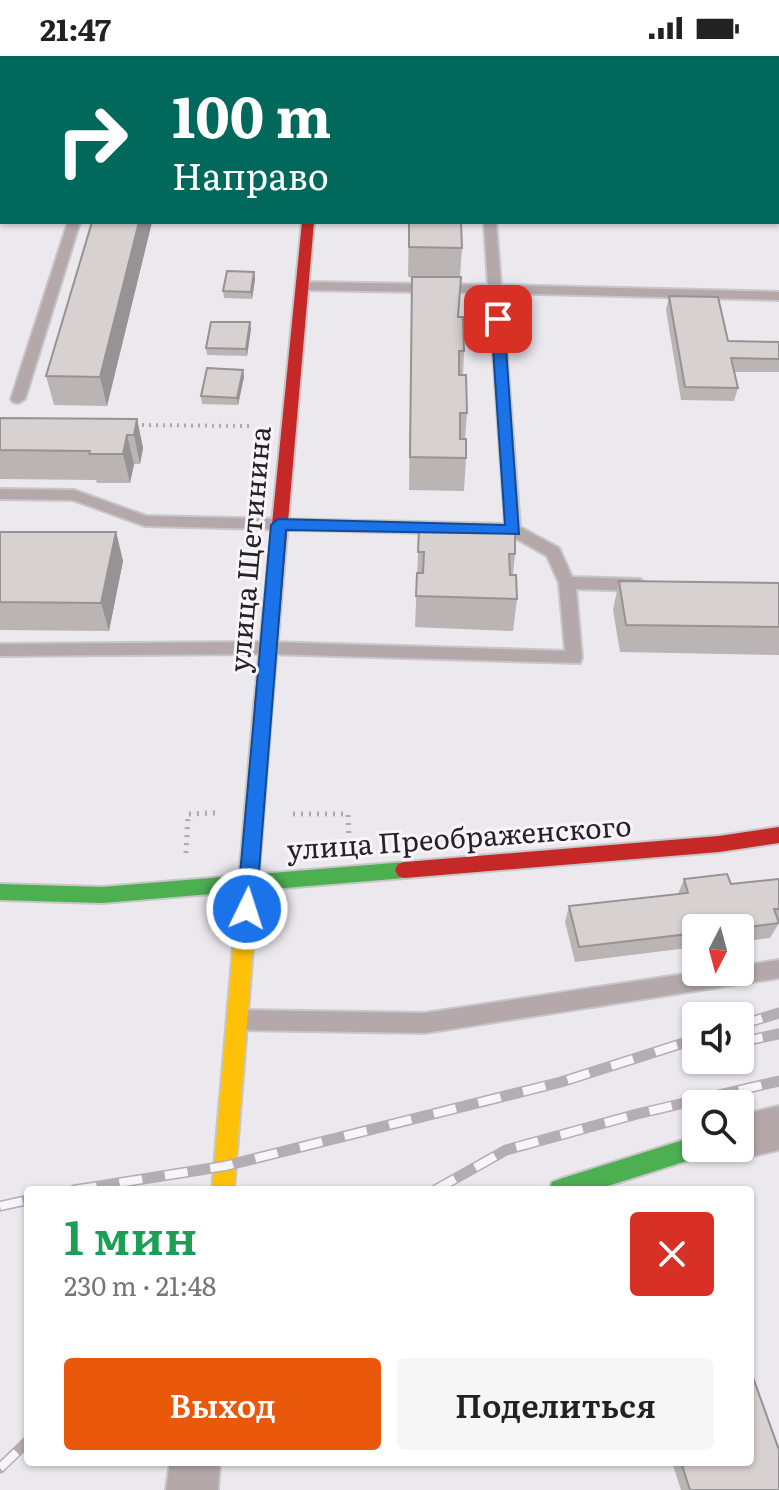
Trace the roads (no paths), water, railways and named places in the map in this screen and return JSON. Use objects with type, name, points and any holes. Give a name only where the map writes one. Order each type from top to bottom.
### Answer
[{"type":"street","name":"улица Щетинина","points":[[223,1186],[286,427],[308,224]]},
{"type":"street","name":"улица Преображенского","points":[[0,892],[102,895],[719,844],[779,835]]},
{"type":"street","points":[[754,1134],[779,1128]]},
{"type":"street","points":[[573,1186],[682,1151]]},
{"type":"street","points":[[192,1490],[195,1466]]},
{"type":"lane","points":[[18,399],[73,224]]},
{"type":"lane","points":[[490,224],[513,530]]},
{"type":"lane","points":[[302,286],[779,296]]},
{"type":"lane","points":[[0,494],[74,495],[145,521],[513,530],[553,552],[567,583],[574,658],[267,648],[0,650]]},
{"type":"lane","points":[[567,583],[658,585]]},
{"type":"lane","points":[[238,1019],[425,1023],[779,969]]},
{"type":"railway","points":[[754,1021],[779,1013]]},
{"type":"railway","points":[[754,1039],[779,1034]]},
{"type":"railway","points":[[99,1186],[225,1166],[561,1082],[682,1043]]},
{"type":"railway","points":[[442,1186],[506,1150],[637,1114],[779,1081]]},
{"type":"railway","points":[[0,1206],[24,1201]]},
{"type":"railway","points":[[0,1468],[24,1445]]}]
